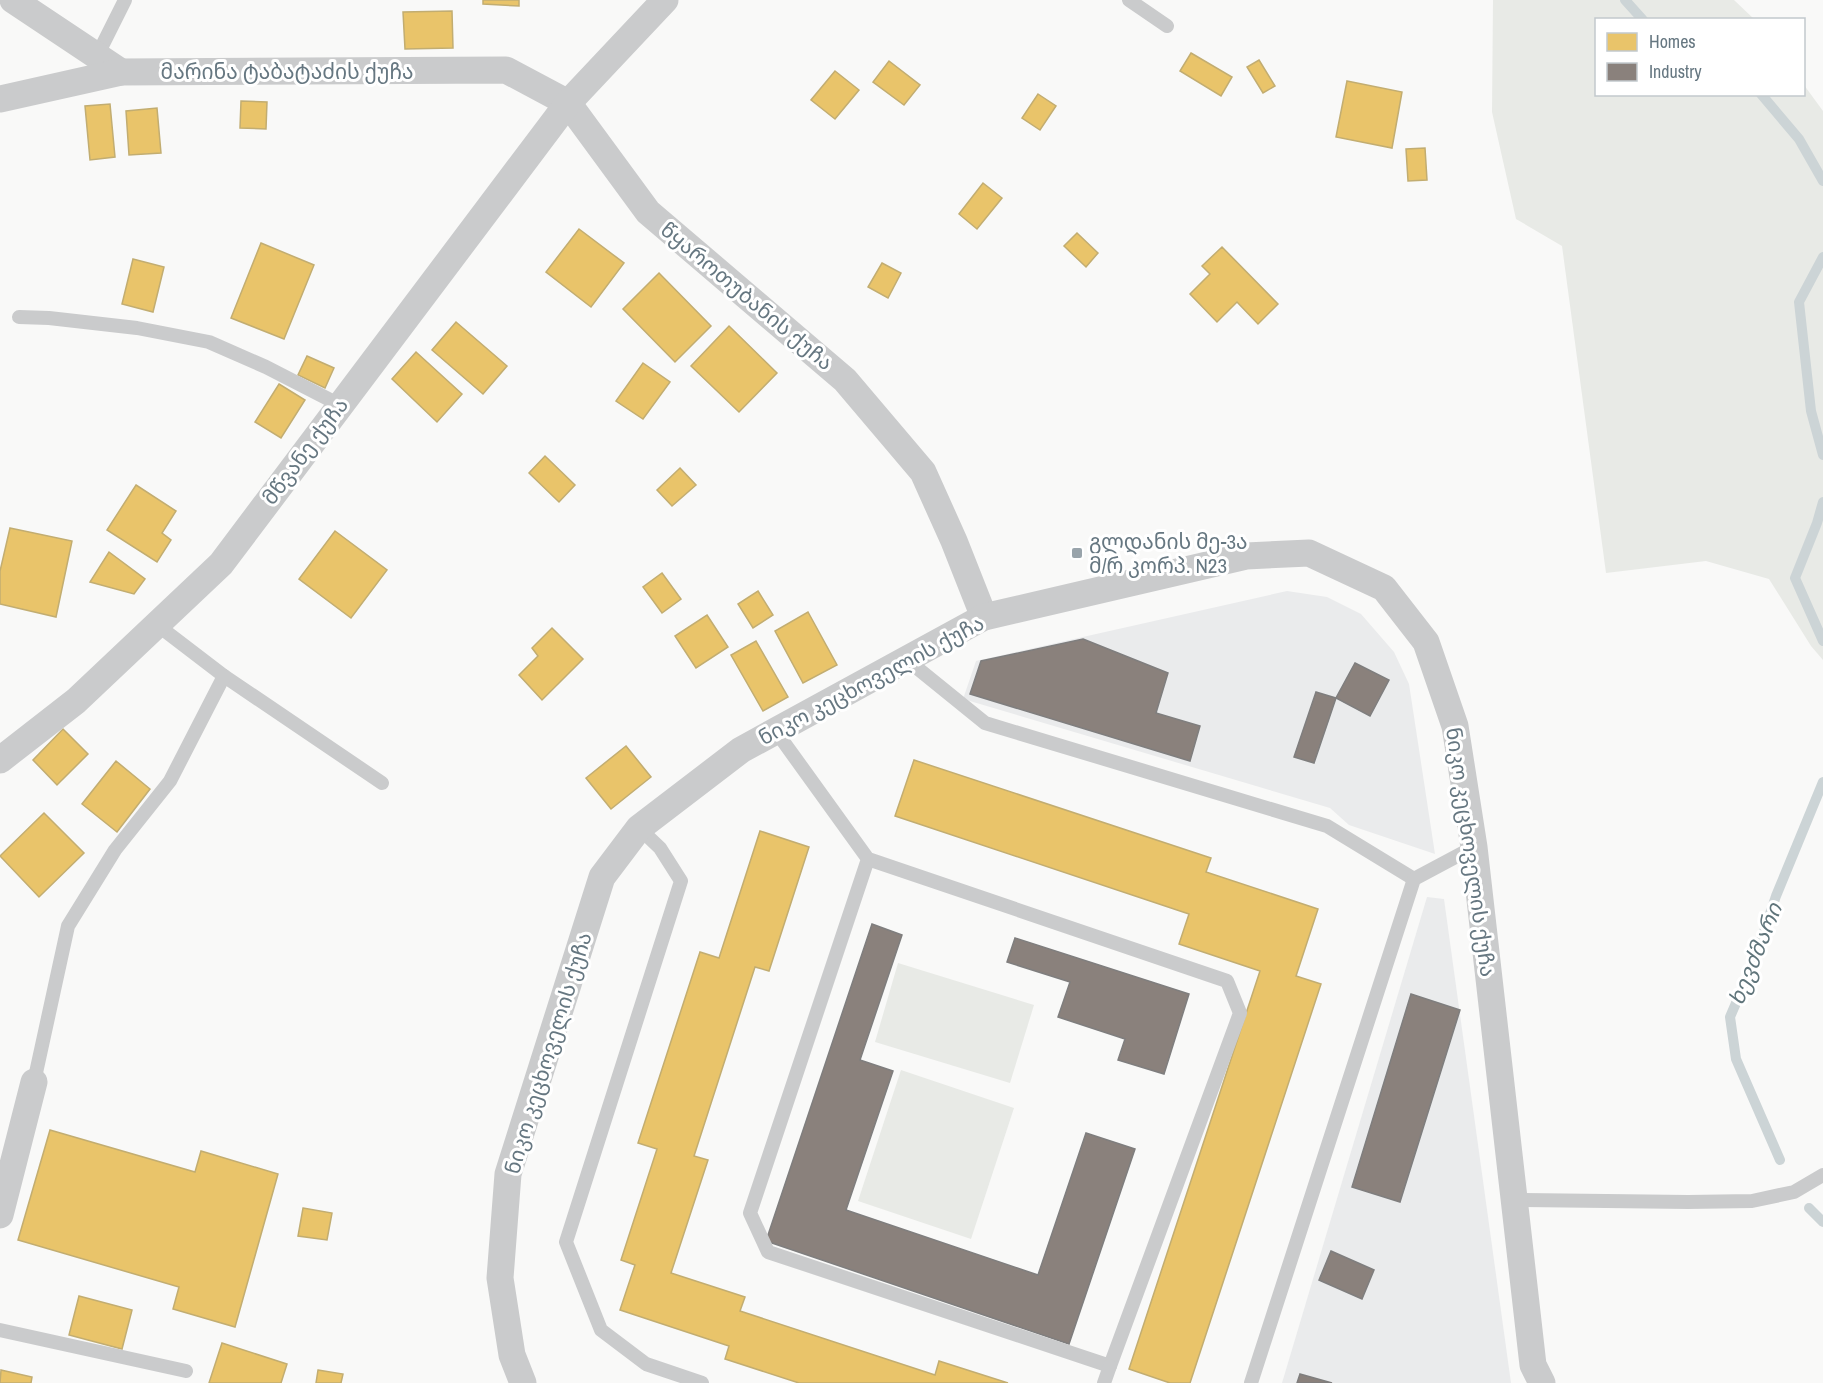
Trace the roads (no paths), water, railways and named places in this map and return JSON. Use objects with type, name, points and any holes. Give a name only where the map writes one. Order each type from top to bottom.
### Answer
[{"type":"street","points":[[13,0],[121,72]]},
{"type":"street","points":[[568,103],[665,0]]},
{"type":"street","name":"მარინა ტაბატაძის ქუჩა","points":[[0,99],[121,72],[506,70],[568,103]]},
{"type":"street","name":"მწვანე ქუჩა","points":[[0,760],[76,701],[221,564],[568,103]]},
{"type":"street","name":"წყაროთუბანის ქუჩა","points":[[568,103],[648,212],[845,380],[923,472],[954,541],[984,617]]},
{"type":"street","name":"ნიკო კეცხოველის ქუჩა","points":[[522,1383],[512,1355],[500,1278],[508,1174],[602,877],[639,828],[741,750],[984,617],[1246,556],[1309,553],[1384,588],[1426,642],[1455,726],[1474,847],[1533,1365],[1542,1383]]},
{"type":"street","points":[[0,1215],[34,1082]]},
{"type":"lane","points":[[97,56],[125,0]]},
{"type":"lane","points":[[1129,0],[1167,26]]},
{"type":"lane","points":[[19,317],[137,328],[209,342],[266,367],[340,405]]},
{"type":"lane","points":[[156,624],[224,676],[382,783]]},
{"type":"lane","points":[[906,659],[984,723],[1327,826],[1414,879]]},
{"type":"lane","points":[[34,1082],[68,926],[115,850],[170,781],[224,676]]},
{"type":"lane","points":[[775,730],[868,859],[1227,981],[1240,1013],[1105,1383]]},
{"type":"lane","points":[[639,828],[660,848],[681,881],[566,1242],[601,1330],[646,1364],[702,1383]]},
{"type":"lane","points":[[1251,1383],[1414,879],[1474,847]]},
{"type":"lane","points":[[868,859],[750,1213],[768,1252],[1110,1366]]},
{"type":"lane","points":[[1514,1200],[1752,1201],[1794,1192],[1823,1175]]},
{"type":"lane","points":[[0,1330],[186,1371]]},
{"type":"waterway","name":"ხევძმარი","points":[[1625,0],[1641,18]]},
{"type":"waterway","name":"ხევძმარი","points":[[1763,96],[1799,139],[1823,181]]},
{"type":"waterway","name":"ხევძმარი","points":[[1823,257],[1799,302],[1811,411],[1823,455]]},
{"type":"waterway","name":"ხევძმარი","points":[[1823,502],[1795,578],[1823,641]]},
{"type":"waterway","name":"ხევძმარი","points":[[1780,1160],[1736,1059],[1730,1017],[1823,782]]},
{"type":"waterway","name":"ხევძმარი","points":[[1809,1208],[1823,1222]]},
{"type":"place","name":"გლდანის მე-3ა მ/რ კორპ. N23","points":[[1077,553]]}]
